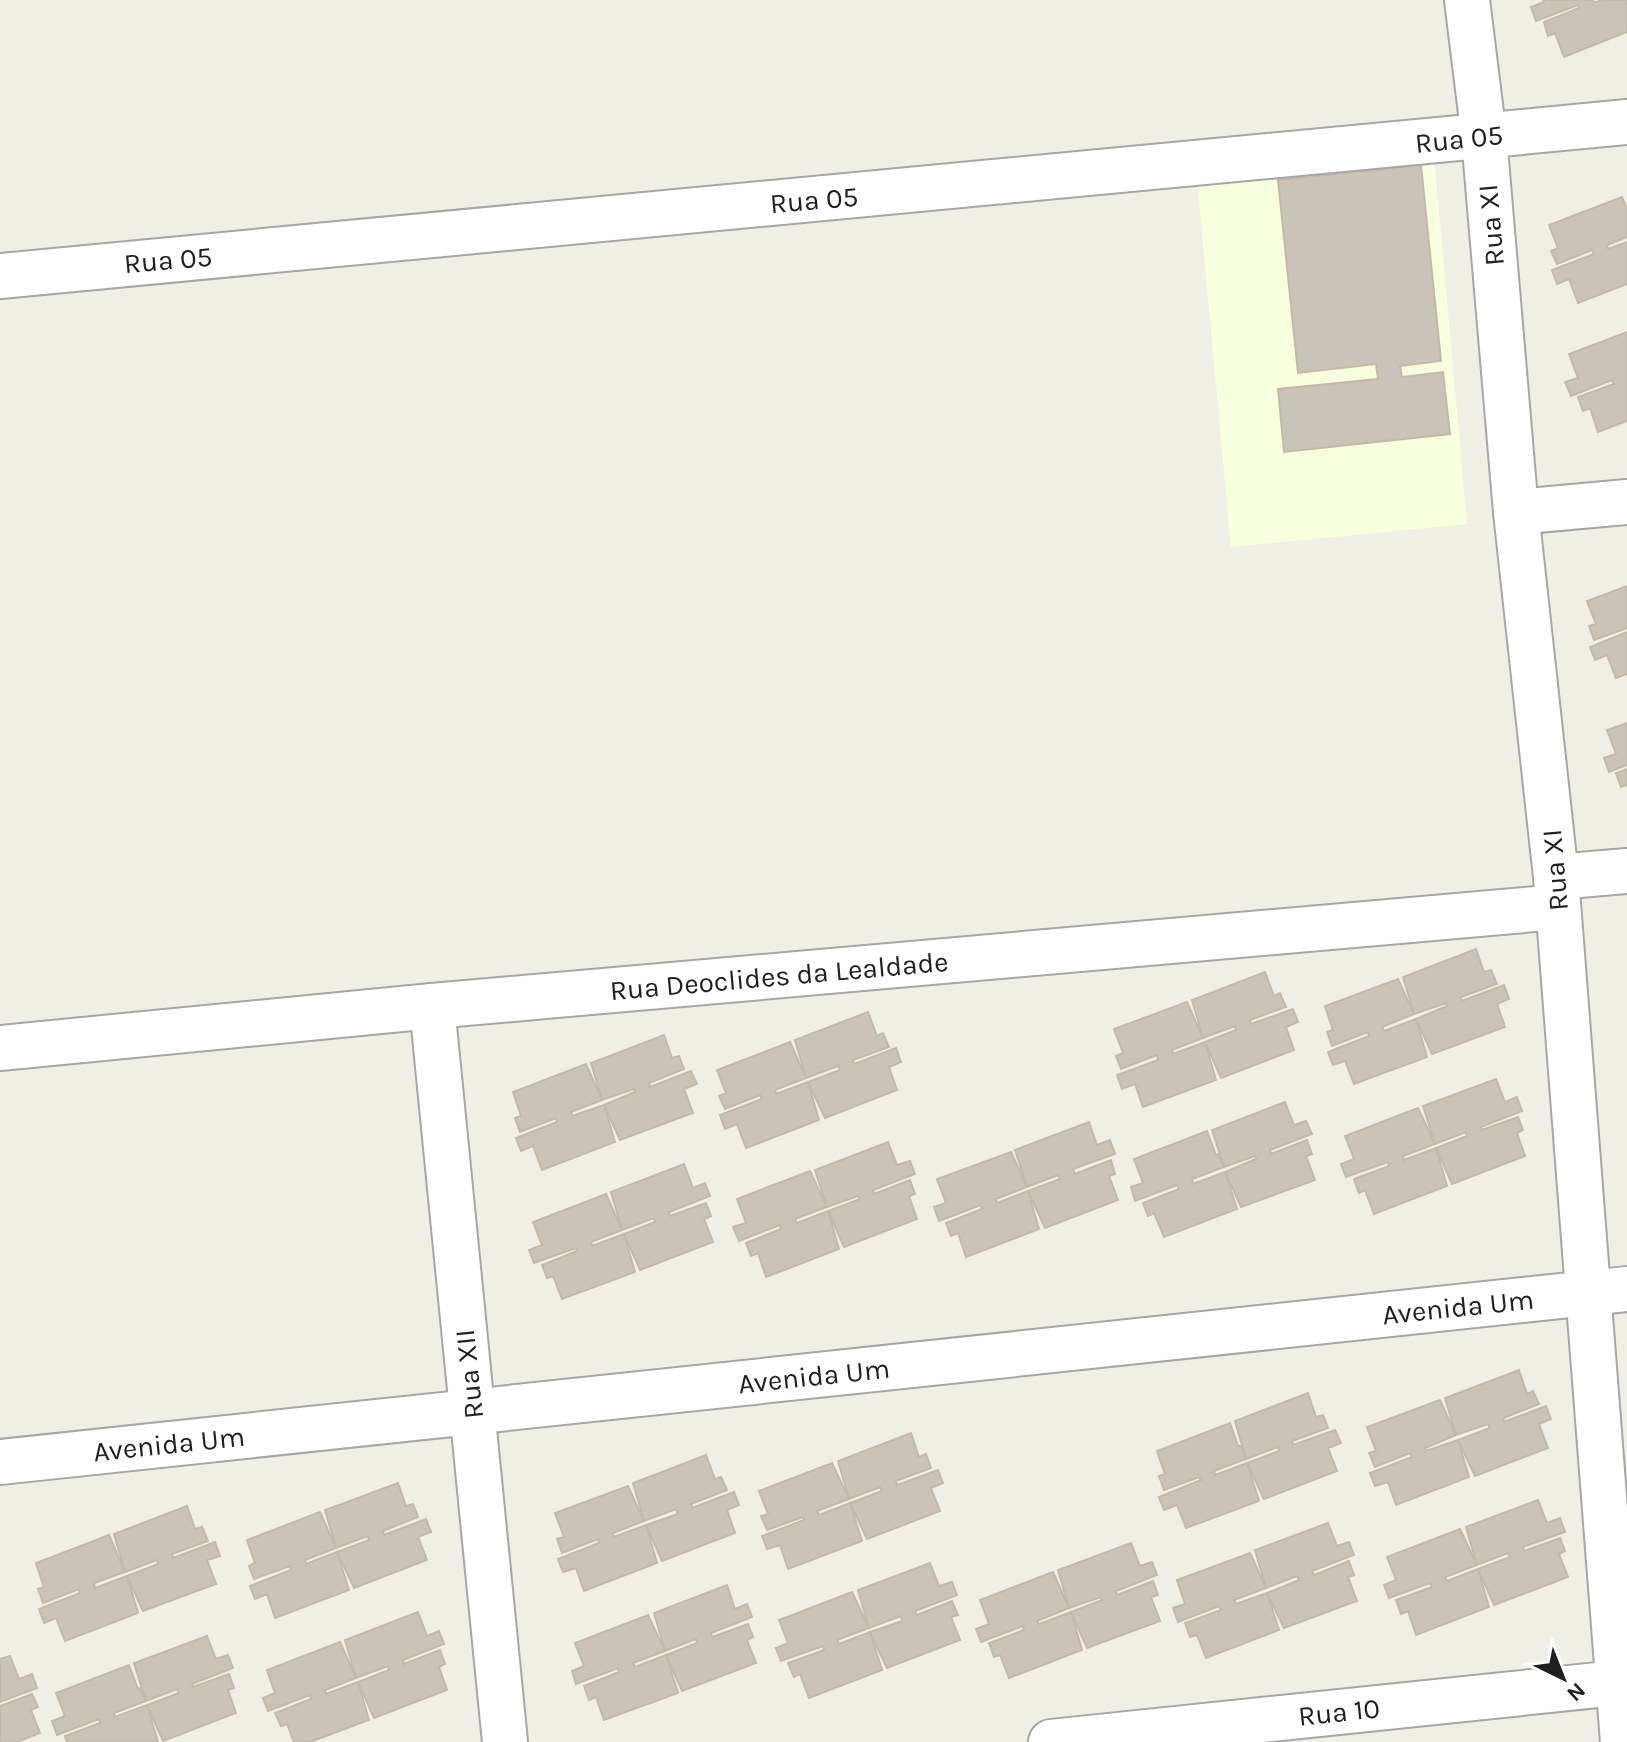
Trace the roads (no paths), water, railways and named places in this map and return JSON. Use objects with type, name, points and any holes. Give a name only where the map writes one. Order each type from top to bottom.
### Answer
[{"type":"street","name":"Rua XI","points":[[1467,0],[1484,137],[1516,512],[1557,892],[1608,1291],[1623,1742]]},
{"type":"street","name":"Rua 05","points":[[0,276],[1627,122]]},
{"type":"street","points":[[1516,512],[1627,502]]},
{"type":"street","name":"Rua Deoclides da Lealdade","points":[[0,1048],[1557,892],[1627,871]]},
{"type":"street","name":"Rua XII","points":[[432,1006],[505,1742]]},
{"type":"street","name":"Avenida Um","points":[[0,1462],[1608,1291]]},
{"type":"street","name":"Rua 10","points":[[1051,1742],[1622,1682]]}]
